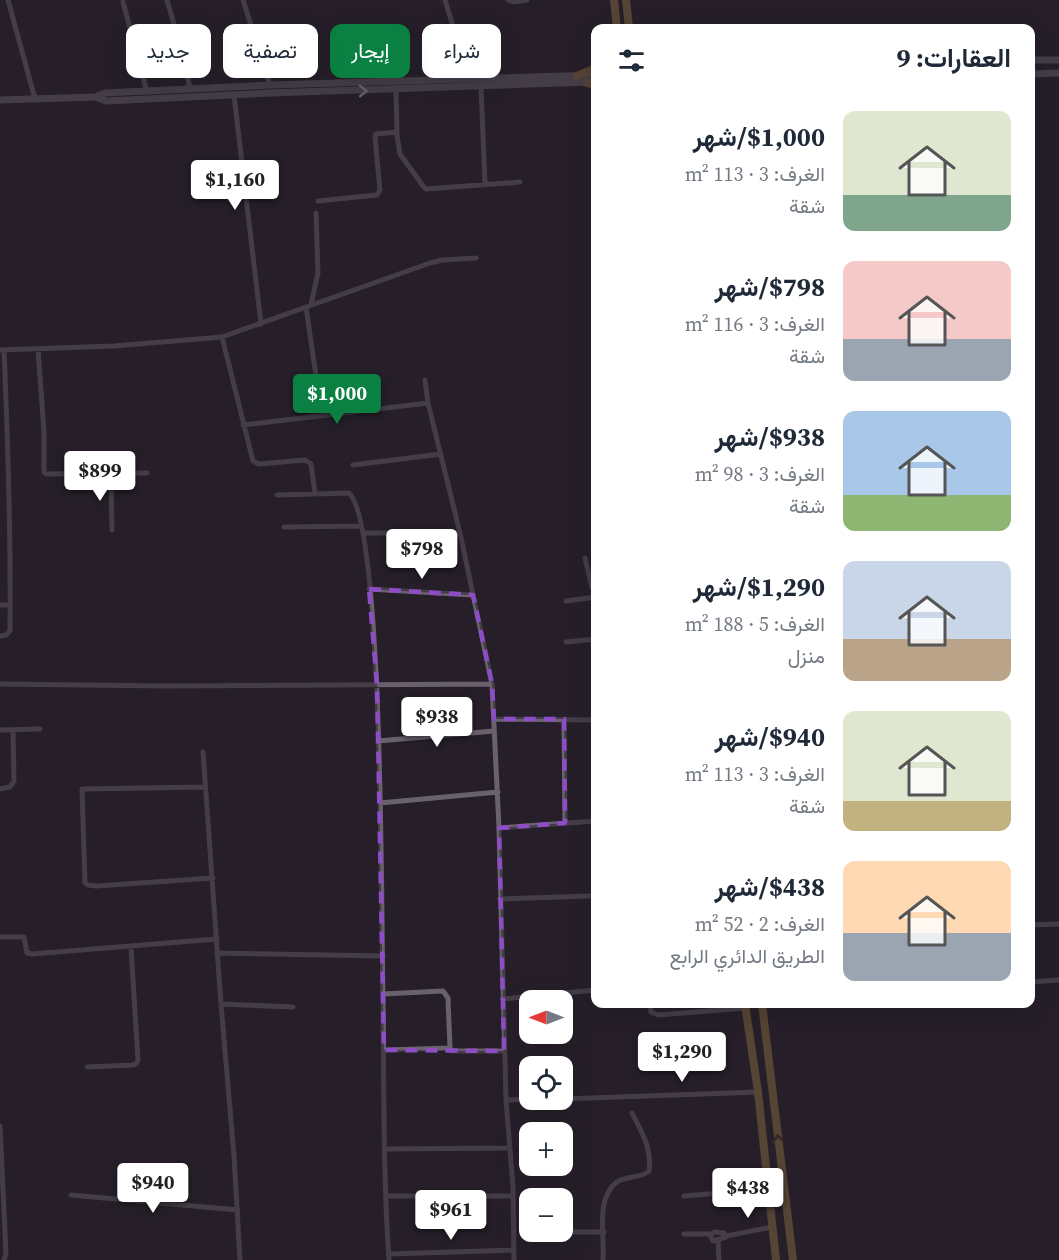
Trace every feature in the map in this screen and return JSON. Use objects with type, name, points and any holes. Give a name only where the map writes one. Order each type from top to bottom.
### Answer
[{"type":"main road","points":[[614,0],[616,24]]},
{"type":"main road","points":[[626,0],[629,24]]},
{"type":"main road","points":[[1035,60],[1059,60]]},
{"type":"main road","points":[[577,76],[591,70]]},
{"type":"main road","points":[[1035,74],[1059,73]]},
{"type":"main road","points":[[95,97],[106,101],[396,90],[417,85],[469,79],[591,75]]},
{"type":"main road","points":[[0,100],[95,97],[105,93],[270,86],[481,87],[591,83]]},
{"type":"main road","points":[[746,1008],[758,1092],[776,1260]]},
{"type":"main road","points":[[762,1008],[793,1260]]},
{"type":"street","points":[[8,0],[35,99]]},
{"type":"street","points":[[167,0],[190,89]]},
{"type":"street","points":[[243,0],[270,86]]},
{"type":"street","points":[[445,0],[469,79]]},
{"type":"street","points":[[508,0],[527,0]]},
{"type":"street","points":[[123,2],[147,92]]},
{"type":"street","points":[[481,87],[485,184]]},
{"type":"street","points":[[396,90],[400,154],[426,189],[520,182]]},
{"type":"street","points":[[234,95],[261,324]]},
{"type":"street","points":[[318,201],[377,195],[380,190],[375,137],[380,133],[397,132]]},
{"type":"street","points":[[315,213],[318,273],[309,306],[317,383]]},
{"type":"street","points":[[0,636],[10,631],[9,505],[2,350],[114,346],[222,337],[430,263],[476,258]]},
{"type":"street","points":[[222,337],[253,462],[259,464],[308,461],[311,464],[315,493]]},
{"type":"street","points":[[38,349],[44,432],[44,472],[48,476],[147,473]]},
{"type":"street","points":[[425,380],[428,403],[460,533],[492,684],[498,792],[504,1051],[513,1196],[514,1260]]},
{"type":"street","points":[[243,425],[428,403]]},
{"type":"street","points":[[353,465],[441,454]]},
{"type":"street","points":[[111,474],[112,530]]},
{"type":"street","points":[[277,495],[349,493],[356,501],[363,533],[377,684],[389,1257],[514,1250]]},
{"type":"street","points":[[0,506],[9,505]]},
{"type":"street","points":[[284,527],[361,526]]},
{"type":"street","points":[[363,533],[460,533]]},
{"type":"street","points":[[585,558],[591,584]]},
{"type":"street","points":[[369,589],[473,595]]},
{"type":"street","points":[[566,601],[591,598]]},
{"type":"street","points":[[0,605],[10,605]]},
{"type":"street","points":[[566,642],[591,640]]},
{"type":"street","points":[[0,684],[166,686],[492,684]]},
{"type":"street","points":[[494,719],[591,720]]},
{"type":"street","points":[[564,719],[565,823]]},
{"type":"street","points":[[0,730],[40,729]]},
{"type":"street","points":[[0,789],[10,787],[14,781],[13,730]]},
{"type":"street","points":[[378,741],[494,731]]},
{"type":"street","points":[[203,752],[240,1260]]},
{"type":"street","points":[[205,787],[82,789],[80,793],[85,883],[96,886],[213,878]]},
{"type":"street","points":[[380,803],[498,792]]},
{"type":"street","points":[[499,828],[591,821]]},
{"type":"street","points":[[500,899],[589,896]]},
{"type":"street","points":[[1035,925],[1059,924]]},
{"type":"street","points":[[0,937],[24,937],[27,953],[32,954],[217,939]]},
{"type":"street","points":[[87,1067],[132,1065],[138,1060],[131,947]]},
{"type":"street","points":[[217,953],[383,956]]},
{"type":"street","points":[[1035,982],[1059,980]]},
{"type":"street","points":[[382,994],[438,990],[446,993],[450,1048]]},
{"type":"street","points":[[503,999],[591,990]]},
{"type":"street","points":[[221,1004],[293,1007]]},
{"type":"street","points":[[650,1008],[651,1012],[658,1015],[726,1008]]},
{"type":"street","points":[[384,1050],[450,1048],[455,1052],[504,1051]]},
{"type":"street","points":[[573,1098],[758,1092]]},
{"type":"street","points":[[506,1100],[519,1100]]},
{"type":"street","points":[[603,1260],[604,1205],[611,1187],[622,1179],[648,1171],[650,1160],[648,1145],[632,1113]]},
{"type":"street","points":[[0,1126],[6,1253],[4,1260]]},
{"type":"street","points":[[386,1149],[510,1148]]},
{"type":"street","points":[[684,1196],[768,1189]]},
{"type":"street","points":[[71,1195],[238,1210]]},
{"type":"street","points":[[387,1196],[513,1196]]},
{"type":"street","points":[[711,1233],[711,1240],[718,1241],[726,1236],[772,1227]]},
{"type":"street","points":[[574,1232],[604,1232]]},
{"type":"street","points":[[684,1234],[724,1233],[726,1236]]},
{"type":"street","points":[[718,1241],[719,1260]]},
{"type":"highlighted area","points":[[369,589],[473,595],[492,684],[494,719],[564,719],[565,823],[499,828],[504,1051],[384,1050],[377,684]]}]
